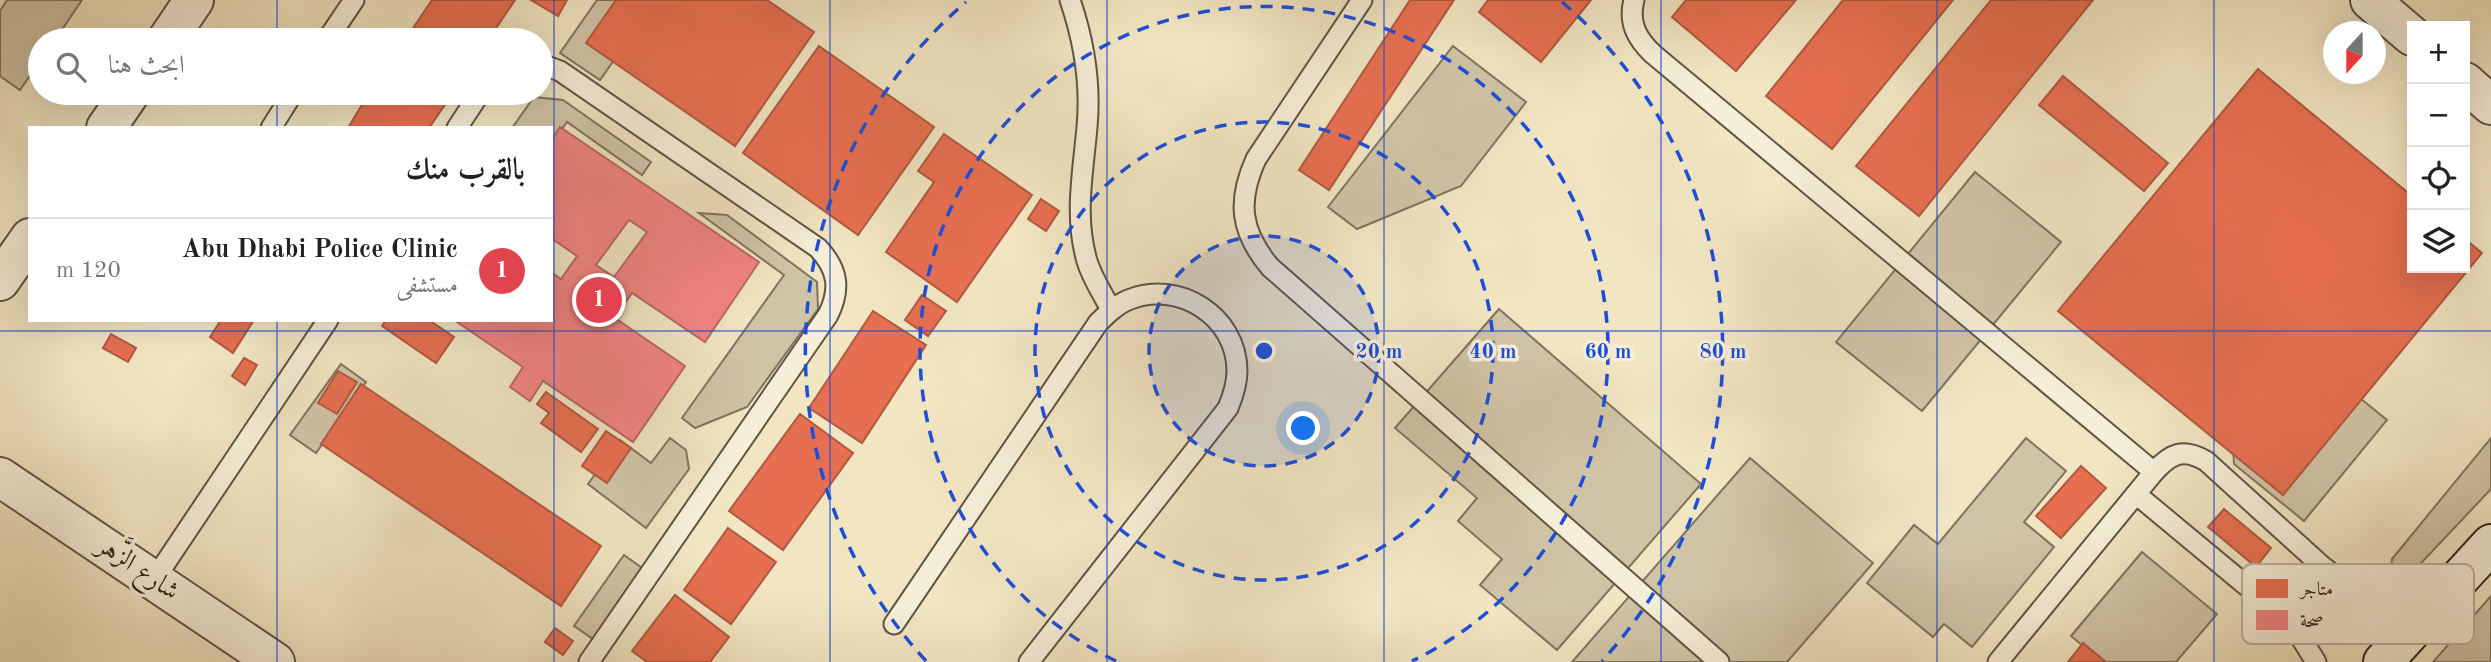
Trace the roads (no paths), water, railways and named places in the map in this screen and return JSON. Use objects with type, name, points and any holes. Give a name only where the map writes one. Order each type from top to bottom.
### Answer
[{"type":"street","points":[[174,28],[194,0]]},
{"type":"street","points":[[2370,0],[2407,32]]},
{"type":"street","points":[[2467,84],[2491,105]]},
{"type":"street","points":[[107,126],[122,105]]},
{"type":"street","points":[[0,281],[28,241]]},
{"type":"street","name":"شارع الزَّهر","points":[[0,477],[275,662]]},
{"type":"street","points":[[2472,564],[2491,544]]},
{"type":"street","points":[[2383,662],[2399,644]]},
{"type":"lane","points":[[335,28],[354,0]]},
{"type":"lane","points":[[1070,0],[1084,55],[1088,91],[1080,186],[1082,236],[1087,263],[1111,310]]},
{"type":"lane","points":[[1362,0],[1256,159],[1247,177],[1243,198],[1244,217],[1258,252],[1270,267],[1719,662]]},
{"type":"lane","points":[[1634,0],[1631,11],[1633,28],[1641,43],[1653,54],[2160,465]]},
{"type":"lane","points":[[553,68],[818,248],[829,259],[838,287],[835,302],[828,315],[589,662]]},
{"type":"lane","points":[[272,126],[285,105]]},
{"type":"lane","points":[[458,126],[472,105]]},
{"type":"lane","points":[[894,624],[1098,323],[1111,310],[1128,300],[1146,295],[1165,294],[1202,306],[1216,318],[1235,352],[1235,389],[1228,408],[1029,662]]},
{"type":"lane","points":[[154,580],[327,322]]},
{"type":"lane","points":[[1998,662],[2160,465],[2187,454],[2206,461],[2320,564]]},
{"type":"lane","points":[[2136,494],[2242,582]]},
{"type":"lane","points":[[2305,644],[2316,662]]},
{"type":"place","name":"Abu Dhabi Police Clinic","points":[[599,300]]}]
